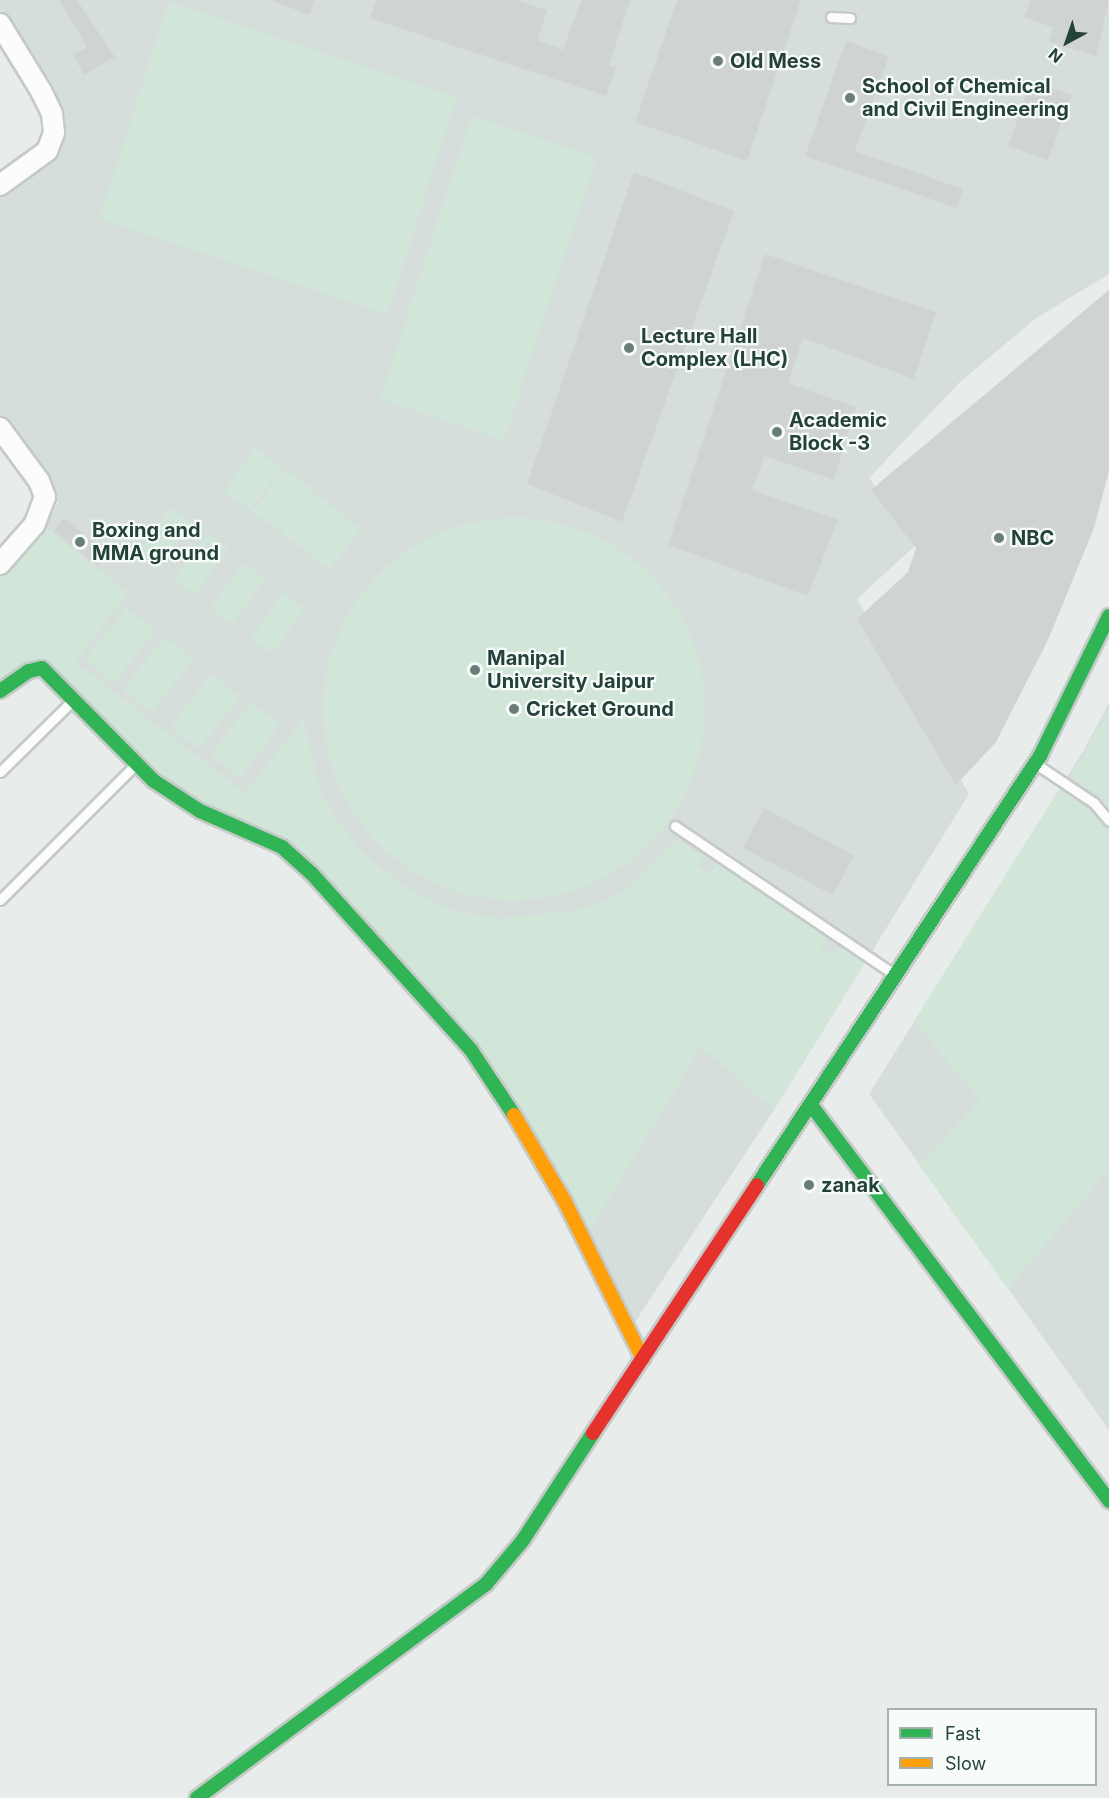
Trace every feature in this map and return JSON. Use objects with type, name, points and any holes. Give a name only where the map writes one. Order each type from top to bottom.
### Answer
[{"type":"street","points":[[0,24],[52,114],[54,133],[39,158],[0,185]]},
{"type":"street","points":[[0,428],[39,481],[45,497],[34,525],[0,564]]},
{"type":"street","points":[[197,1798],[486,1584],[523,1540],[1035,763],[1109,616]]},
{"type":"street","points":[[0,692],[29,671],[42,668],[135,766],[175,796],[262,836],[297,859],[471,1050],[565,1202],[643,1359]]},
{"type":"street","points":[[811,1105],[1109,1501]]},
{"type":"lane","points":[[831,17],[850,18]]},
{"type":"lane","points":[[0,772],[73,700]]},
{"type":"lane","points":[[1035,763],[1094,803],[1109,821]]},
{"type":"lane","points":[[0,900],[135,766]]},
{"type":"lane","points":[[675,826],[896,975]]},
{"type":"shaded area","name":"Manipal University Jaipur","points":[[0,0],[1109,0],[1109,274],[1035,319],[959,383],[869,478],[917,544],[857,599],[969,794],[781,1099],[635,1322],[533,1136],[293,846],[177,789],[0,578],[58,503],[0,421],[0,192],[56,154],[64,121],[0,10]]},
{"type":"shaded area","points":[[1109,703],[1109,1430],[869,1094],[1085,748]]},
{"type":"green space","points":[[169,2],[457,97],[387,314],[99,219]]},
{"type":"green space","points":[[472,116],[597,157],[504,440],[380,399]]},
{"type":"green space","points":[[255,448],[281,468],[250,510],[224,491]]},
{"type":"green space","points":[[284,469],[311,488],[279,531],[253,512]]},
{"type":"green space","points":[[312,491],[361,528],[330,569],[281,532]]},
{"type":"green space","points":[[170,508],[191,523],[158,569],[137,553]]},
{"type":"green space","name":"Cricket Ground","points":[[514,518],[551,522],[587,533],[620,550],[649,574],[673,603],[690,636],[701,672],[705,709],[701,746],[690,782],[673,815],[649,844],[620,868],[587,885],[551,896],[514,900],[477,896],[441,885],[408,868],[379,844],[355,815],[338,782],[327,746],[323,709],[327,672],[338,636],[355,603],[379,574],[408,550],[441,533],[477,522]]},
{"type":"green space","points":[[42,525],[128,592],[75,662],[245,793],[304,719],[320,793],[331,811],[356,845],[382,870],[419,895],[455,911],[499,919],[572,911],[607,900],[634,884],[677,839],[704,856],[697,866],[710,875],[717,864],[827,936],[820,947],[832,956],[840,945],[865,962],[774,1109],[701,1047],[588,1234],[533,1136],[293,846],[177,789],[42,661],[0,689],[0,578]]},
{"type":"green space","points":[[207,534],[228,549],[195,595],[174,579]]},
{"type":"green space","points":[[243,563],[265,578],[232,624],[211,608]]},
{"type":"green space","points":[[283,593],[305,608],[272,654],[251,638]]},
{"type":"green space","points":[[126,608],[155,630],[114,683],[85,660]]},
{"type":"green space","points":[[164,637],[193,659],[152,712],[123,690]]},
{"type":"green space","points":[[212,674],[240,696],[199,749],[171,727]]},
{"type":"green space","points":[[251,702],[280,725],[239,778],[210,755]]},
{"type":"green space","points":[[1109,709],[1109,810],[1099,795],[1071,777]]},
{"type":"green space","points":[[1060,788],[1096,815],[1109,835],[1109,1169],[1008,1289],[919,1165],[980,1100],[914,1021]]},
{"type":"building","points":[[59,0],[77,0],[115,57],[84,75],[73,55],[87,47]]},
{"type":"building","points":[[271,0],[314,0],[309,15]]},
{"type":"building","points":[[376,0],[516,0],[547,10],[538,40],[563,50],[581,0],[630,0],[609,65],[616,67],[606,96],[370,18]]},
{"type":"building","name":"Old Mess","points":[[677,0],[801,0],[747,161],[635,122]]},
{"type":"building","points":[[1031,0],[1109,0],[1096,56],[1049,42],[1054,28],[1024,17]]},
{"type":"building","points":[[846,41],[889,56],[855,151],[963,189],[957,208],[805,156]]},
{"type":"building","points":[[1031,81],[1072,95],[1048,160],[1008,146]]},
{"type":"building","name":"Lecture Hall Complex (LHC)","points":[[634,172],[734,211],[622,522],[527,484]]},
{"type":"building","name":"Academic Block -3","points":[[765,254],[936,312],[914,379],[803,338],[788,383],[856,407],[834,480],[765,456],[752,490],[838,520],[808,596],[668,545]]},
{"type":"building","name":"NBC","points":[[1109,290],[1109,471],[1094,528],[1048,640],[996,742],[956,785],[857,619],[908,572],[916,548],[871,490]]},
{"type":"building","name":"Boxing and MMA ground","points":[[64,518],[107,552],[97,565],[53,531]]},
{"type":"building","points":[[764,808],[854,855],[833,895],[743,848]]},
{"type":"traffic: fast","points":[[757,1185],[1040,756],[1109,616]]},
{"type":"traffic: fast","points":[[0,691],[29,671],[42,668],[154,781],[200,811],[282,847],[312,874],[471,1050],[514,1115]]},
{"type":"traffic: fast","points":[[811,1105],[1109,1501]]},
{"type":"traffic: fast","points":[[197,1798],[486,1584],[523,1540],[593,1433]]},
{"type":"traffic: slow","points":[[514,1115],[565,1202],[643,1359]]},
{"type":"traffic: jam","points":[[593,1433],[757,1185]]},
{"type":"place","name":"Old Mess","points":[[718,61]]},
{"type":"place","name":"School of Chemical and Civil Engineering","points":[[850,98]]},
{"type":"place","name":"Lecture Hall Complex (LHC)","points":[[629,348]]},
{"type":"place","name":"Academic Block -3","points":[[777,432]]},
{"type":"place","name":"NBC","points":[[999,538]]},
{"type":"place","name":"Boxing and MMA ground","points":[[80,542]]},
{"type":"place","name":"Manipal University Jaipur","points":[[475,670]]},
{"type":"place","name":"Cricket Ground","points":[[514,709]]},
{"type":"place","name":"zanak","points":[[809,1185]]}]
